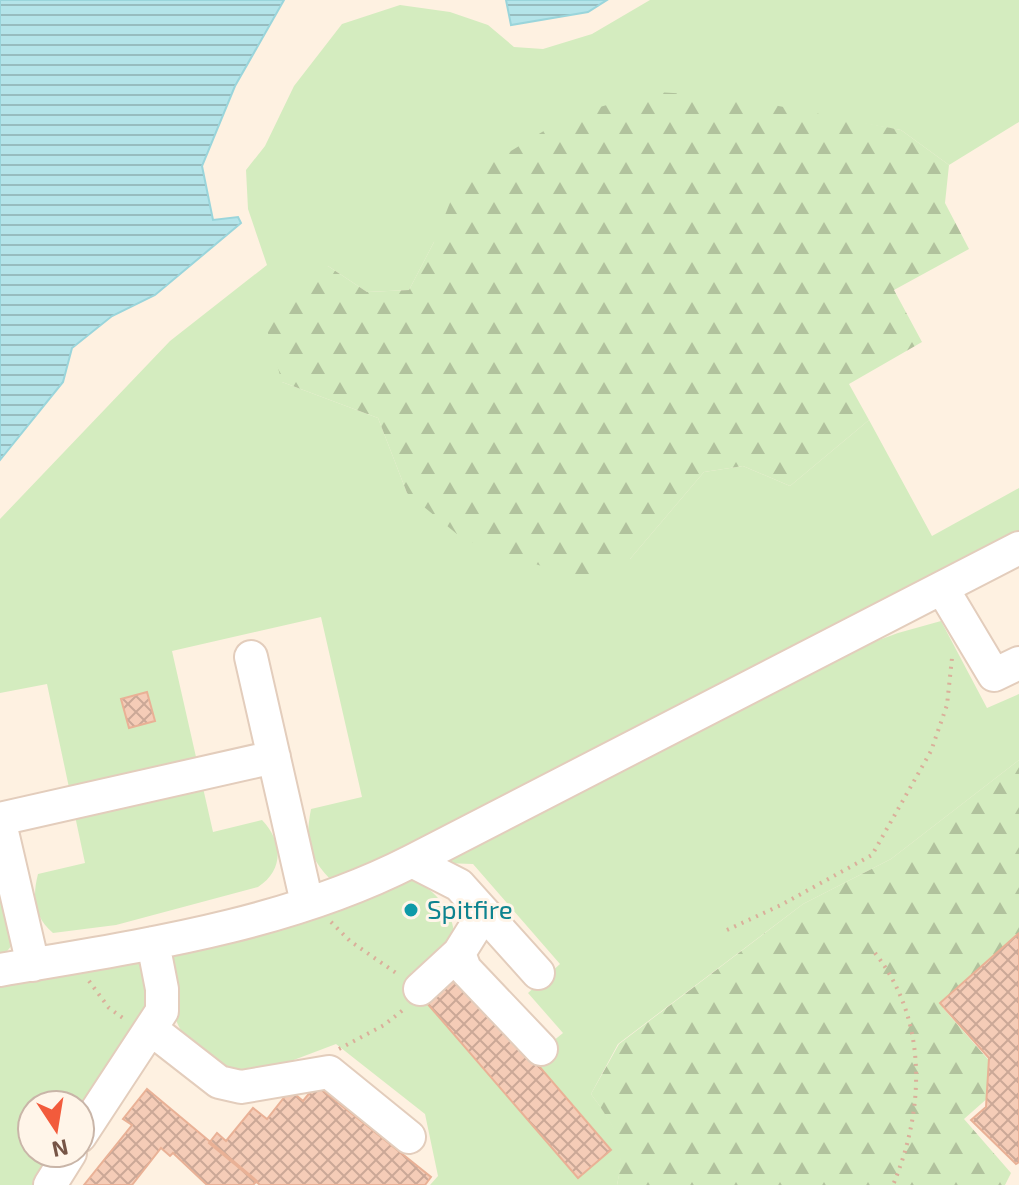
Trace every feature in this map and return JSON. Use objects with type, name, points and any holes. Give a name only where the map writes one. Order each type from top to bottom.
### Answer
[{"type":"lane","points":[[0,970],[153,943],[240,923],[314,900],[412,861],[1019,548]]},
{"type":"lane","points":[[942,588],[994,675],[1019,663]]},
{"type":"lane","points":[[251,657],[274,757],[314,900]]},
{"type":"lane","points":[[33,965],[0,821],[274,757]]},
{"type":"lane","points":[[412,861],[459,885],[538,973]]},
{"type":"lane","points":[[420,989],[459,953],[484,913]]},
{"type":"lane","points":[[96,1110],[162,1011],[162,989],[153,943]]},
{"type":"lane","points":[[459,953],[465,969],[541,1049]]},
{"type":"lane","points":[[151,1029],[219,1082],[241,1087],[329,1072],[409,1137]]},
{"type":"path","points":[[727,930],[872,855],[931,751],[947,705],[950,668],[961,621]]},
{"type":"path","points":[[309,1074],[322,1059],[384,1025],[413,1002],[420,989],[350,941],[329,921],[314,900]]},
{"type":"path","points":[[875,953],[896,980],[909,1017],[917,1061],[915,1108],[904,1159],[893,1185]]},
{"type":"path","points":[[81,956],[90,983],[109,1008],[131,1024],[151,1029]]},
{"type":"green space","points":[[650,0],[1019,0],[1019,122],[949,165],[901,130],[822,116],[434,242],[409,290],[367,292],[328,266],[282,382],[378,418],[407,493],[630,559],[704,472],[743,466],[790,486],[869,420],[932,536],[1019,488],[1019,536],[389,861],[330,879],[317,863],[310,847],[308,830],[311,809],[362,797],[321,617],[172,651],[213,832],[262,820],[277,846],[273,872],[258,887],[116,925],[53,933],[36,906],[38,874],[85,863],[47,684],[0,693],[0,519],[170,341],[267,265],[248,209],[246,170],[265,146],[294,86],[342,24],[400,5],[450,12],[488,25],[514,47],[543,49],[592,34]]},
{"type":"green space","points":[[655,92],[728,96],[901,130],[949,165],[945,203],[969,249],[894,290],[922,342],[849,384],[869,420],[790,486],[743,466],[704,472],[630,559],[582,580],[463,539],[407,493],[378,418],[282,382],[267,330],[286,286],[328,266],[367,292],[409,290],[434,242],[458,183],[570,115]]},
{"type":"green space","points":[[941,621],[987,708],[1019,694],[1019,760],[891,859],[803,904],[618,1044],[591,1094],[617,1136],[621,1158],[617,1185],[430,1185],[438,1176],[425,1114],[336,1044],[291,1061],[231,1071],[198,1049],[180,1028],[171,1001],[168,960],[176,953],[271,932],[408,877],[440,901],[451,918],[454,938],[411,973],[409,996],[426,1002],[578,1178],[611,1149],[532,1058],[563,1033],[528,993],[560,964],[473,864],[443,863],[451,853],[838,655]]},
{"type":"green space","points":[[1019,760],[1019,941],[943,1008],[1007,1081],[964,1119],[1011,1173],[1005,1185],[617,1185],[620,1158],[616,1136],[591,1094],[619,1044],[803,904],[891,859]]},
{"type":"green space","points":[[0,894],[5,898],[12,945],[0,960]]},
{"type":"green space","points":[[132,960],[141,962],[151,1002],[96,1094],[96,1089],[16,1089],[16,1169],[52,1169],[42,1185],[0,1185],[0,982]]},
{"type":"water","points":[[0,0],[284,0],[235,86],[202,166],[213,220],[238,217],[241,223],[155,295],[112,316],[72,348],[63,382],[0,460]]},
{"type":"water","points":[[506,0],[607,0],[588,12],[511,25]]},
{"type":"building","points":[[147,692],[155,721],[129,728],[121,699]]},
{"type":"building","points":[[1019,933],[1019,1162],[1016,1164],[971,1120],[986,1107],[989,1058],[940,1003]]},
{"type":"building","points":[[459,973],[611,1150],[578,1178],[426,1002]]},
{"type":"building","points":[[316,1085],[431,1177],[425,1185],[260,1185],[209,1143],[217,1133],[226,1141],[253,1108],[267,1119],[290,1090],[303,1101]]},
{"type":"building","points":[[147,1089],[257,1181],[253,1185],[207,1185],[173,1153],[170,1156],[161,1148],[132,1185],[84,1185],[132,1125],[123,1119]]},
{"type":"place","name":"Spitfire","points":[[411,910]]}]
